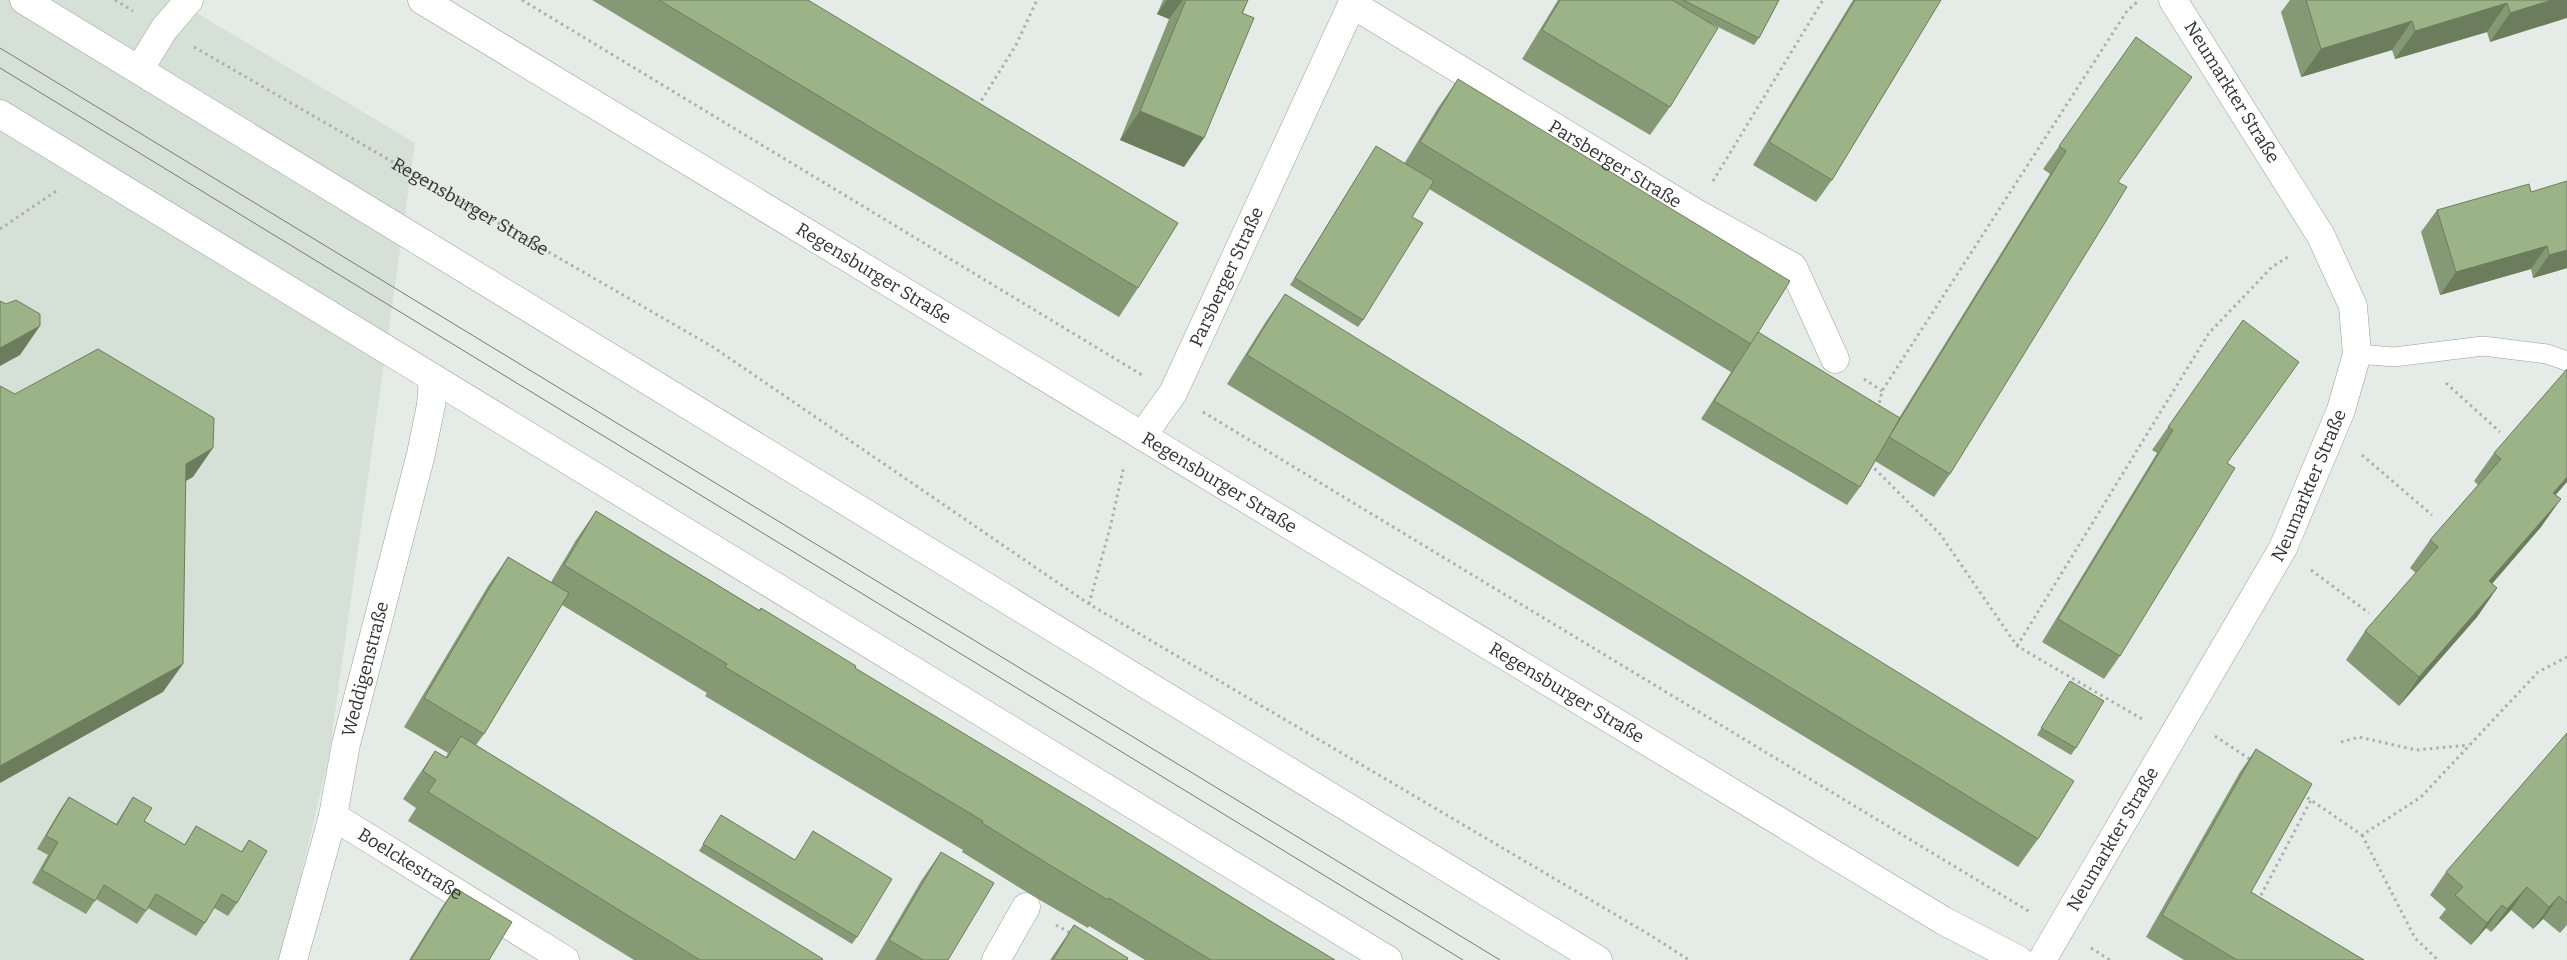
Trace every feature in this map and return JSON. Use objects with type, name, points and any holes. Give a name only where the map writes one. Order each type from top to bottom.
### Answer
[{"type":"street","points":[[24,0],[1598,960]]},
{"type":"street","points":[[139,70],[164,30],[189,0]]},
{"type":"street","name":"Regensburger Straße","points":[[422,0],[1944,921],[2019,960]]},
{"type":"street","name":"Neumarkter Straße","points":[[2042,960],[2283,548],[2341,410],[2357,354],[2352,306],[2321,236],[2173,0]]},
{"type":"street","name":"Parsberger Straße","points":[[1142,436],[1173,393],[1353,2],[1694,212],[1793,267],[1835,359]]},
{"type":"street","points":[[0,114],[1388,960]]},
{"type":"street","name":"Weddigenstraße","points":[[292,960],[333,816],[346,744],[421,454],[431,405],[433,378]]},
{"type":"street","name":"Boelckestraße","points":[[333,816],[565,960]]},
{"type":"street","points":[[996,960],[1026,907]]},
{"type":"lane","points":[[2357,354],[2394,357],[2483,346],[2547,354],[2567,360]]},
{"type":"path","name":"Regensburger Straße","points":[[115,0],[713,347],[1089,604],[1650,935],[1689,960]]},
{"type":"path","points":[[522,0],[2110,960]]},
{"type":"path","points":[[973,114],[1016,45],[1037,0]]},
{"type":"path","points":[[1694,212],[1823,0]]},
{"type":"path","points":[[1878,410],[1882,392],[2127,11],[2139,0]]},
{"type":"path","points":[[0,229],[90,169]]},
{"type":"path","points":[[2017,646],[2209,333],[2272,267],[2321,236]]},
{"type":"path","points":[[2430,352],[2436,374],[2500,432]]},
{"type":"path","points":[[2333,430],[2432,515]]},
{"type":"path","points":[[1089,604],[1110,528],[1127,451],[1142,436]]},
{"type":"path","points":[[1870,464],[1940,534],[2017,646],[2256,763]]},
{"type":"path","points":[[2283,548],[2369,613]]},
{"type":"path","points":[[2362,835],[2422,797],[2538,672],[2567,657]]},
{"type":"path","points":[[2341,742],[2359,737],[2416,750],[2470,745]]},
{"type":"path","points":[[2296,789],[2362,835],[2415,938],[2438,960]]},
{"type":"path","points":[[2256,904],[2311,800]]},
{"type":"path","points":[[1026,907],[1074,936]]},
{"type":"shaded area","points":[[0,0],[175,0],[415,143],[329,756],[281,960],[0,960]]},
{"type":"building","points":[[659,0],[808,0],[1178,223],[1138,288]]},
{"type":"building","points":[[1186,0],[1248,0],[1242,13],[1254,18],[1204,138],[1140,111]]},
{"type":"building","points":[[1560,0],[1672,0],[1718,28],[1670,107],[1542,30]]},
{"type":"building","points":[[1683,0],[1779,0],[1759,38]]},
{"type":"building","points":[[1855,0],[1941,0],[1832,180],[1769,142]]},
{"type":"building","points":[[2306,0],[2552,0],[2510,13],[2507,3],[2415,31],[2412,21],[2321,49]]},
{"type":"building","points":[[2136,37],[2192,77],[2118,182],[2127,187],[1950,474],[1889,437],[2066,151],[2059,146]]},
{"type":"building","points":[[1458,79],[1790,281],[1751,344],[1420,142]]},
{"type":"building","points":[[1376,146],[1434,181],[1412,217],[1423,223],[1363,320],[1295,278]]},
{"type":"building","points":[[2567,181],[2567,250],[2549,255],[2547,246],[2456,272],[2437,210],[2529,184],[2531,192]]},
{"type":"building","points":[[1285,294],[2074,781],[2038,839],[1247,355]]},
{"type":"building","points":[[16,300],[40,314],[40,326],[0,348],[0,301],[6,304]]},
{"type":"building","points":[[2243,320],[2299,362],[2227,463],[2235,468],[2120,656],[2058,619],[2173,430],[2168,427]]},
{"type":"building","points":[[1758,332],[1900,418],[1860,487],[1714,401]]},
{"type":"building","points":[[98,349],[214,418],[213,448],[186,464],[183,664],[0,766],[0,386],[15,394]]},
{"type":"building","points":[[2567,369],[2567,477],[2553,493],[2561,499],[2489,581],[2497,588],[2419,677],[2365,631],[2438,547],[2430,540],[2501,459],[2494,453]]},
{"type":"building","points":[[596,511],[760,611],[761,608],[856,666],[855,668],[1335,960],[1211,960],[1109,898],[1108,900],[1053,867],[982,823],[983,821],[725,667],[727,664],[564,565]]},
{"type":"building","points":[[508,557],[569,593],[484,734],[424,698]]},
{"type":"building","points":[[2070,681],[2104,701],[2076,748],[2041,728]]},
{"type":"building","points":[[2567,733],[2567,903],[2559,896],[2549,907],[2527,887],[2507,909],[2502,905],[2487,923],[2455,895],[2463,887],[2446,872]]},
{"type":"building","points":[[461,736],[823,959],[700,960],[428,792],[436,780],[423,771],[435,751],[447,758]]},
{"type":"building","points":[[2256,749],[2312,784],[2251,892],[2364,960],[2237,960],[2162,915]]},
{"type":"building","points":[[69,797],[117,825],[133,797],[152,808],[144,821],[185,845],[196,826],[242,852],[249,840],[267,851],[237,903],[222,894],[205,923],[156,894],[146,911],[104,885],[95,901],[42,870],[58,842],[46,836]]},
{"type":"building","points":[[721,815],[795,860],[813,831],[892,879],[857,937],[703,844]]},
{"type":"building","points":[[941,852],[994,883],[948,960],[923,960],[889,940]]},
{"type":"building","points":[[455,888],[512,922],[489,960],[411,960]]},
{"type":"building","points":[[1074,925],[1128,958],[1127,960],[1053,960]]},
{"type":"tram line","points":[[0,48],[1500,960]]},
{"type":"tram line","points":[[0,68],[1463,960]]}]
